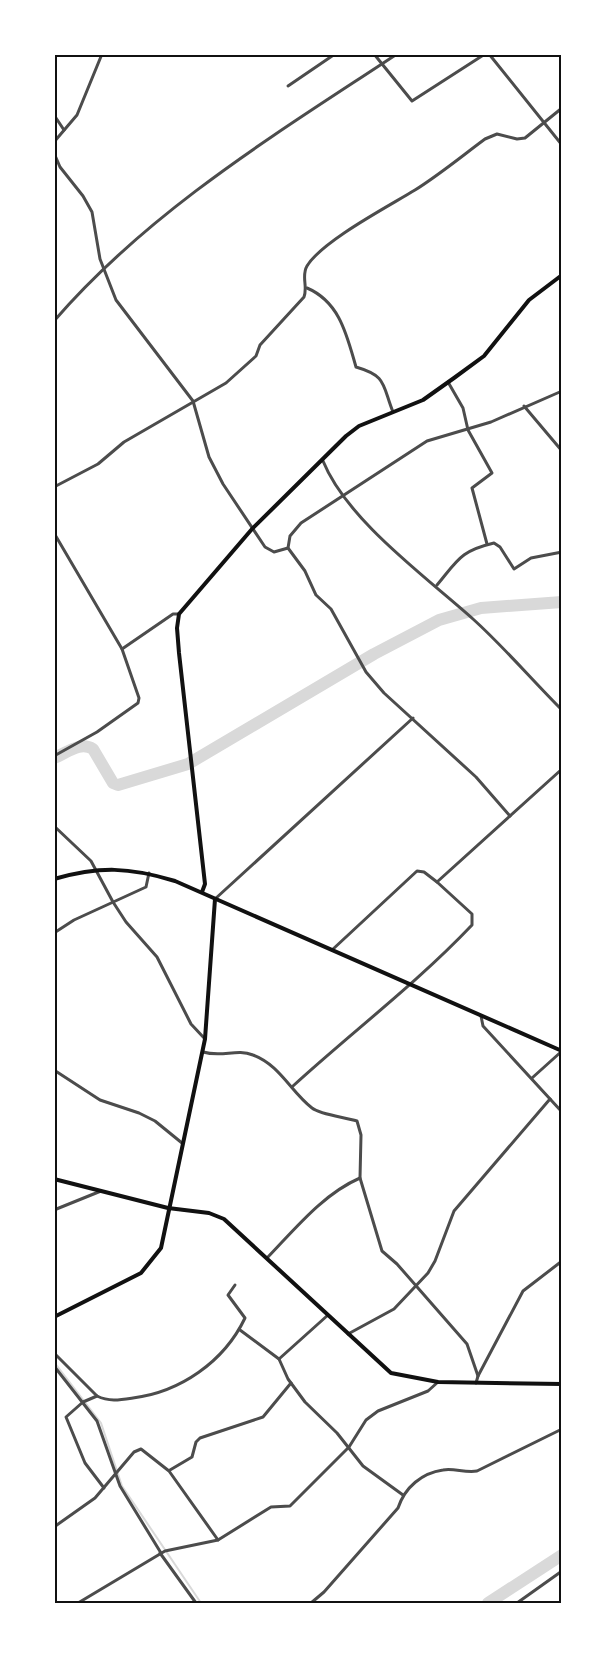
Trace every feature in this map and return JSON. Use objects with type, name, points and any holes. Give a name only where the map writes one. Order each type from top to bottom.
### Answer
[{"type":"main road","points":[[202,892],[205,884],[177,628],[179,614],[252,529],[346,436],[359,426],[423,400],[484,356],[529,300],[562,275]]},
{"type":"main road","points":[[54,879],[96,869],[124,868],[149,873],[202,892],[562,1051]]},
{"type":"main road","points":[[54,1317],[121,1284],[150,1264],[161,1248],[205,1039],[214,899]]},
{"type":"main road","points":[[54,1179],[168,1208],[209,1213],[224,1219],[391,1373],[438,1382],[562,1384]]},
{"type":"street","points":[[54,142],[77,115],[102,54]]},
{"type":"street","points":[[288,86],[335,54]]},
{"type":"street","points":[[374,54],[383,63],[400,90],[412,101],[487,54],[562,145]]},
{"type":"street","points":[[54,321],[104,269],[162,216],[226,168],[398,54]]},
{"type":"street","points":[[393,412],[380,377],[356,367],[339,314],[330,303],[307,288],[304,278],[307,266],[341,234],[366,221],[388,203],[415,190],[485,139],[496,134],[517,139],[525,138],[562,108]]},
{"type":"street","points":[[54,115],[64,130]]},
{"type":"street","points":[[54,153],[60,166],[92,212],[104,269],[116,300],[194,401],[209,457],[265,547],[274,552],[288,548]]},
{"type":"street","points":[[54,487],[98,464],[124,442],[194,401],[214,392],[247,365],[260,345],[292,312],[307,288]]},
{"type":"street","points":[[448,382],[463,408],[468,430],[492,473],[472,488],[487,544]]},
{"type":"street","points":[[510,816],[476,777],[384,693],[362,665],[331,609],[316,595],[305,571],[288,548],[290,536],[301,523],[427,441],[468,430],[562,392]]},
{"type":"street","points":[[524,406],[562,451]]},
{"type":"street","points":[[323,461],[331,480],[342,495],[397,553],[437,585],[472,618],[562,710]]},
{"type":"street","points":[[54,533],[122,649],[139,698],[138,703],[97,732],[54,756]]},
{"type":"street","points":[[437,585],[466,551],[487,544],[494,543],[500,547],[514,569],[531,558],[562,552]]},
{"type":"street","points":[[122,649],[173,614],[179,614]]},
{"type":"street","points":[[214,899],[413,718]]},
{"type":"street","points":[[437,882],[562,769]]},
{"type":"street","points":[[54,778],[54,809]]},
{"type":"street","points":[[54,826],[96,869],[126,922],[157,957],[191,1024],[205,1039]]},
{"type":"street","points":[[293,1086],[344,1039],[412,985],[471,925],[472,914],[437,882],[424,872],[417,870],[332,950]]},
{"type":"street","points":[[54,933],[74,920],[146,888],[149,873]]},
{"type":"street","points":[[481,1016],[483,1026],[562,1112]]},
{"type":"street","points":[[531,1078],[562,1051]]},
{"type":"street","points":[[203,1052],[218,1056],[238,1052],[252,1054],[270,1064],[293,1086],[312,1109],[357,1121],[361,1135],[360,1178],[382,1251],[397,1264],[467,1344],[478,1376]]},
{"type":"street","points":[[54,1070],[100,1100],[139,1113],[154,1121],[182,1143]]},
{"type":"street","points":[[348,1334],[394,1309],[415,1287],[435,1261],[454,1211],[550,1099]]},
{"type":"street","points":[[267,1258],[306,1217],[342,1186],[360,1178]]},
{"type":"street","points":[[54,1210],[103,1190]]},
{"type":"street","points":[[476,1383],[523,1291],[562,1261]]},
{"type":"street","points":[[54,1353],[97,1396],[106,1401],[158,1395],[211,1364],[239,1329],[245,1318],[228,1295],[235,1285]]},
{"type":"street","points":[[279,1359],[327,1315]]},
{"type":"street","points":[[239,1329],[279,1359],[291,1383],[349,1447],[363,1466],[403,1495]]},
{"type":"street","points":[[54,1366],[85,1401],[101,1430],[128,1501],[196,1603]]},
{"type":"street","points":[[78,1603],[163,1552],[218,1540],[271,1507],[290,1506],[349,1447],[366,1420],[378,1411],[428,1391],[438,1382]]},
{"type":"street","points":[[169,1471],[192,1457],[196,1442],[201,1438],[263,1417],[291,1383]]},
{"type":"street","points":[[97,1396],[85,1401],[66,1417],[85,1463],[104,1488]]},
{"type":"street","points":[[311,1603],[324,1592],[398,1508],[403,1495],[426,1475],[445,1470],[465,1473],[477,1471],[562,1429]]},
{"type":"street","points":[[54,1527],[95,1498],[134,1452],[141,1449],[169,1471],[218,1540]]},
{"type":"street","points":[[517,1603],[562,1571]]},
{"type":"waterway","points":[[54,758],[78,747],[93,749],[113,783],[118,785],[188,764],[374,654],[439,620],[481,608],[562,602]]},
{"type":"waterway","points":[[54,1362],[101,1423],[122,1486],[201,1603]]},
{"type":"waterway","points":[[488,1603],[562,1555]]}]
